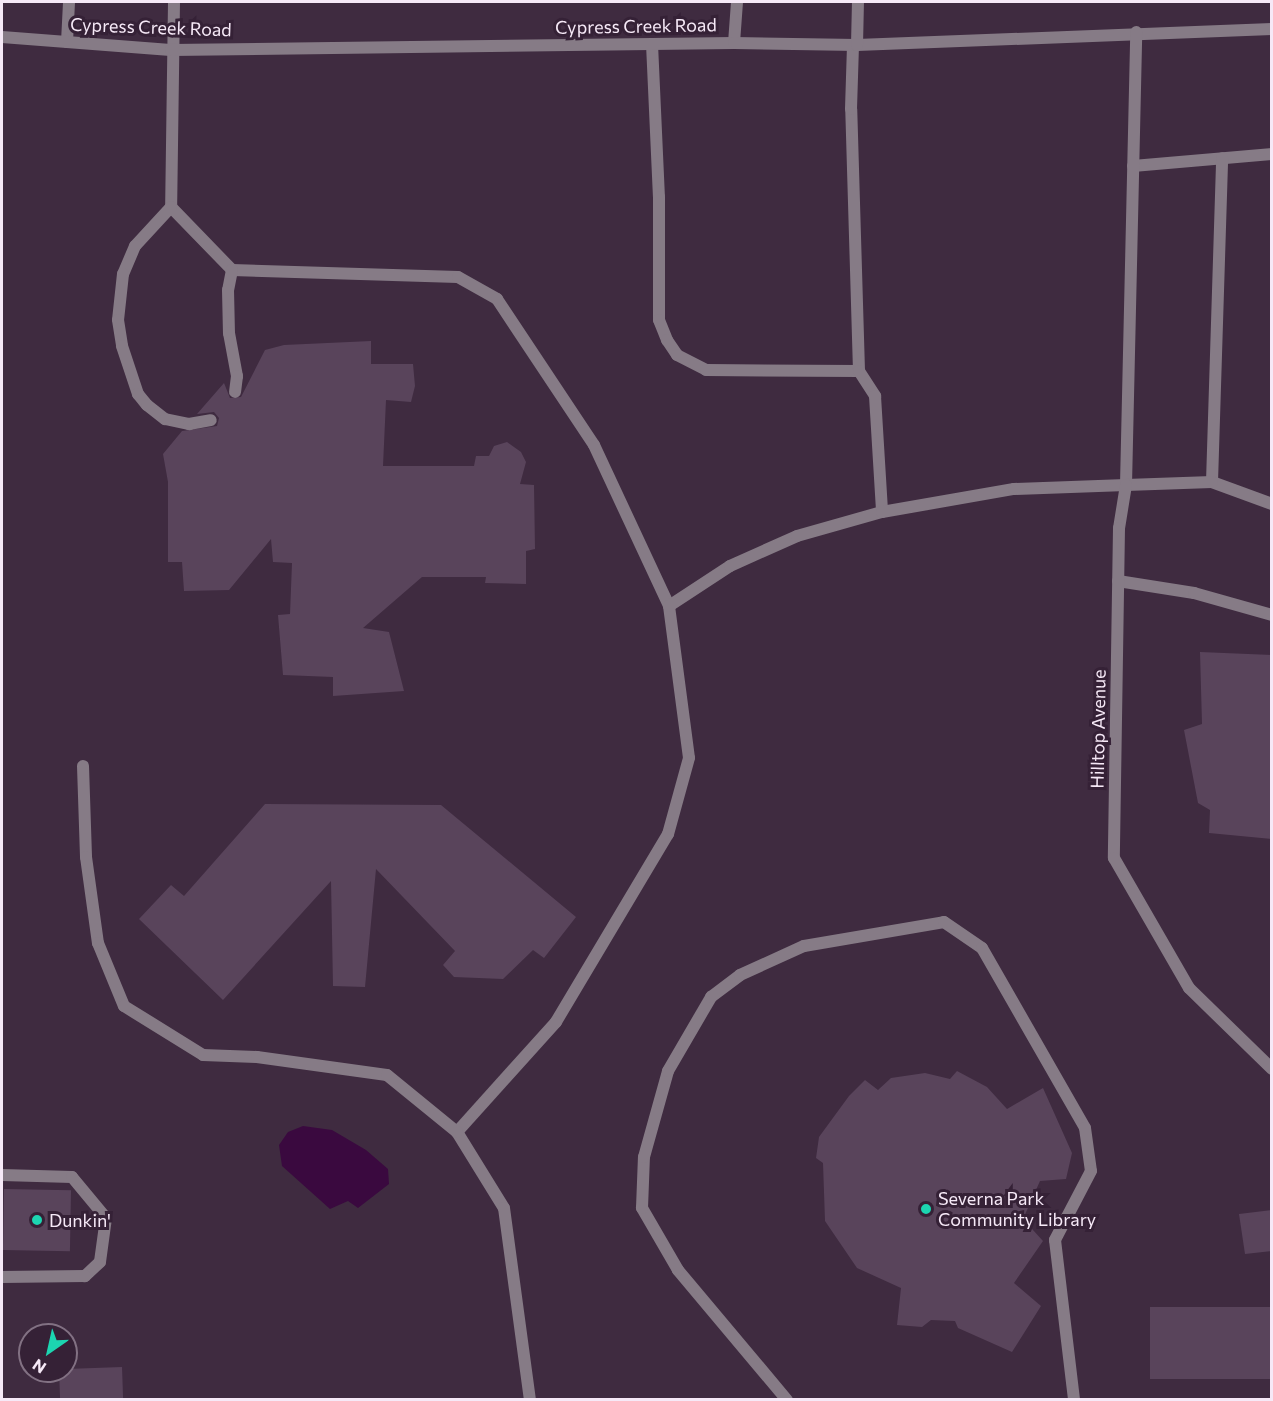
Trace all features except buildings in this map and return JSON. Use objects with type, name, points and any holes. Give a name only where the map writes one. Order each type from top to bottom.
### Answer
[{"type":"street","points":[[67,42],[69,2]]},
{"type":"street","points":[[174,2],[171,50],[171,207],[135,246],[123,274],[118,320],[122,346],[138,394],[147,405],[165,419],[189,424],[211,420]]},
{"type":"street","points":[[734,43],[736,2]]},
{"type":"street","points":[[858,2],[851,110],[859,371],[875,396],[882,512]]},
{"type":"street","name":"Cypress Creek Road","points":[[2,37],[171,50],[734,43],[855,45],[1272,28]]},
{"type":"street","name":"Hilltop Avenue","points":[[1136,32],[1126,485],[1119,528],[1114,858],[1189,988],[1272,1070]]},
{"type":"street","points":[[652,44],[659,197],[659,320],[667,340],[677,355],[706,370],[859,371]]},
{"type":"street","points":[[1133,166],[1272,154]]},
{"type":"street","points":[[1212,482],[1222,158]]},
{"type":"street","points":[[171,207],[232,270],[458,277],[497,299],[594,445],[669,606],[689,758],[668,834],[556,1022],[457,1132]]},
{"type":"street","points":[[232,270],[228,290],[229,333],[237,376],[235,392]]},
{"type":"street","points":[[669,606],[730,566],[797,536],[882,512],[1014,489],[1212,482],[1272,504]]},
{"type":"street","points":[[1118,581],[1194,593],[1272,615]]},
{"type":"street","points":[[84,766],[86,857],[98,943],[124,1006],[203,1055],[257,1058],[387,1075],[457,1132],[504,1208],[530,1400]]},
{"type":"street","points":[[787,1400],[678,1270],[642,1208],[644,1157],[668,1071],[711,997],[740,975],[804,946],[944,922],[982,948],[1084,1128],[1091,1171],[1055,1240],[1074,1400]]},
{"type":"street","points":[[2,1175],[72,1177],[106,1218],[100,1262],[85,1276],[2,1277]]},
{"type":"shaded area","points":[[303,1126],[332,1130],[366,1150],[388,1169],[389,1184],[358,1208],[348,1201],[330,1209],[282,1166],[279,1145],[288,1132]]},
{"type":"place","name":"Severna Park Community Library","points":[[926,1209]]},
{"type":"place","name":"Dunkin'","points":[[37,1220]]}]
